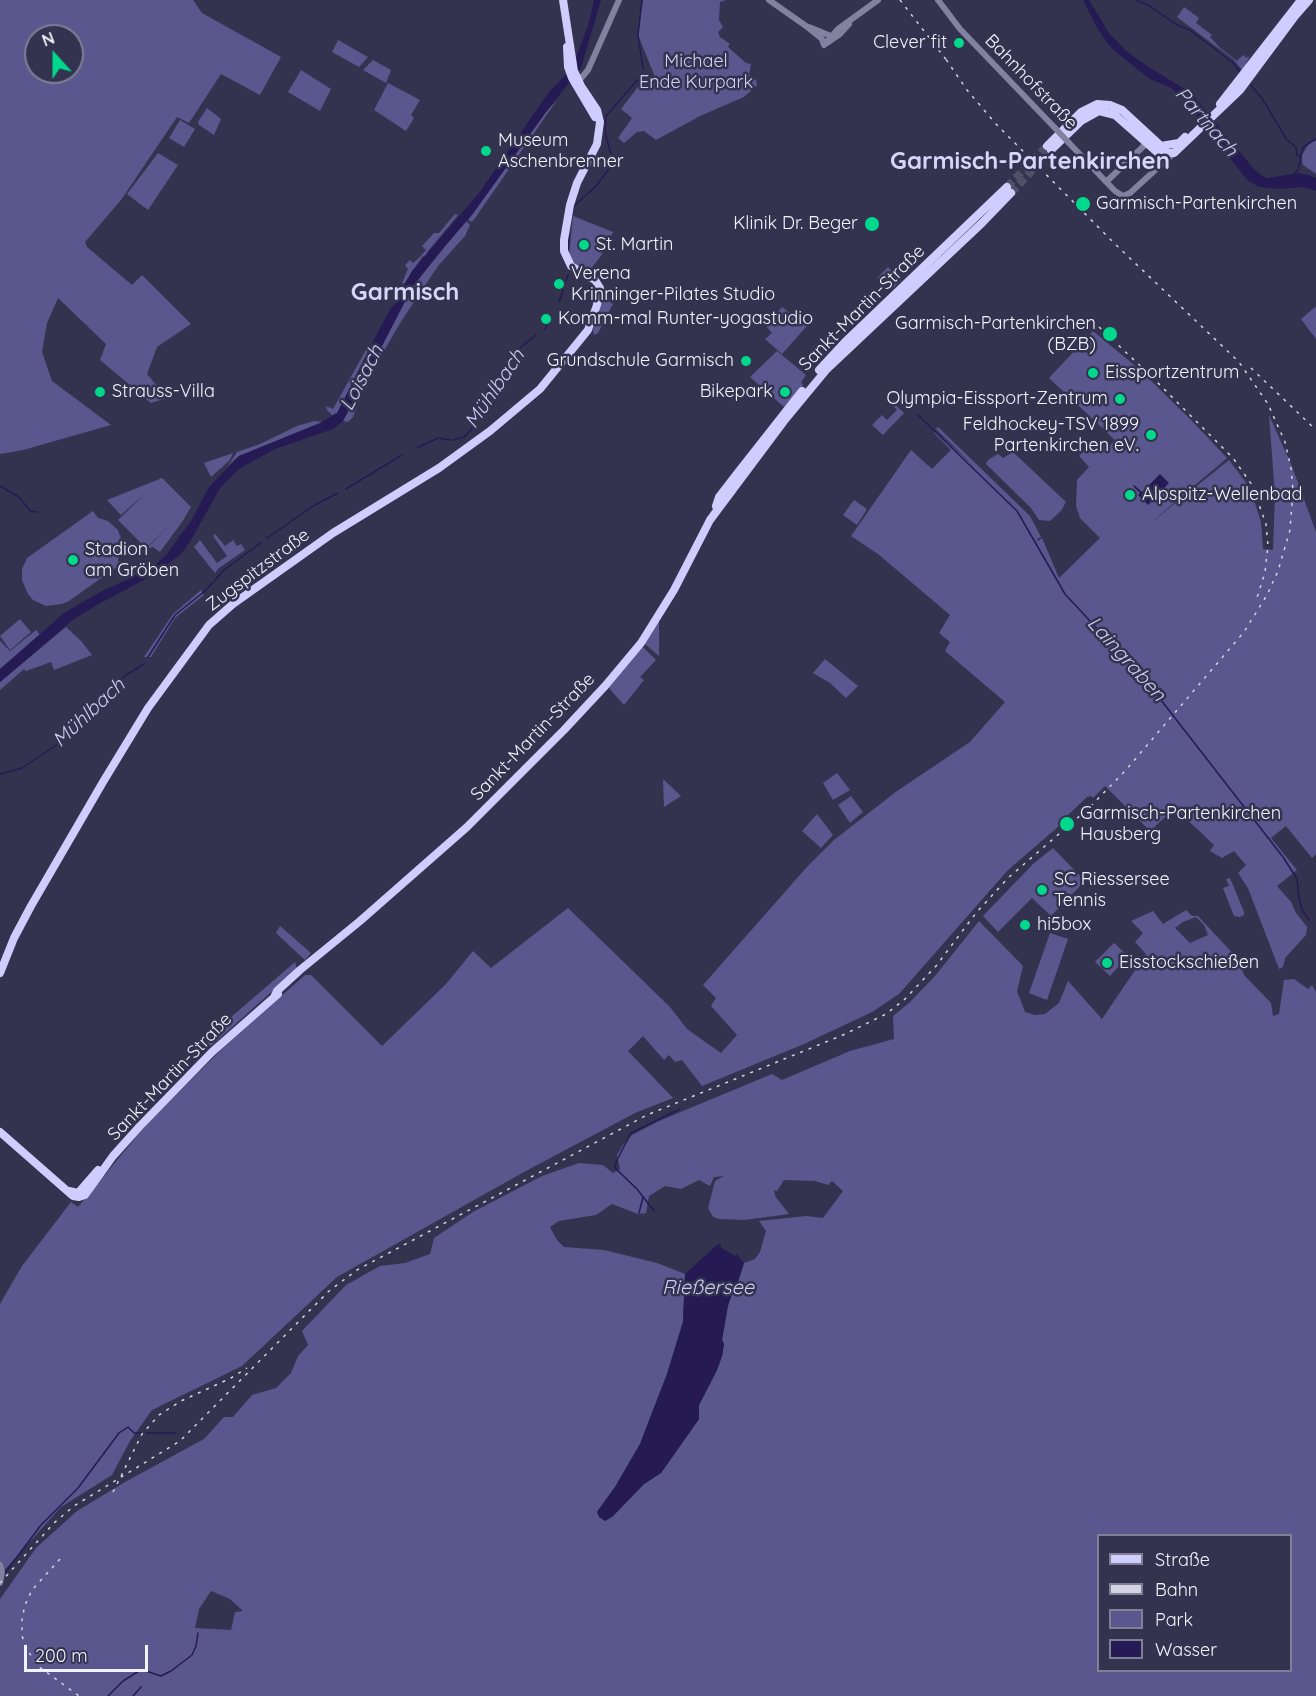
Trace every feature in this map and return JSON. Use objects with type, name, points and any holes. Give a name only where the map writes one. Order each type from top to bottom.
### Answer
[{"type":"main road","points":[[563,0],[568,39],[566,48],[576,81]]},
{"type":"main road","name":"Bahnhofstraße","points":[[1212,115],[1301,0]]},
{"type":"main road","name":"Bahnhofstraße","points":[[1164,152],[1174,153],[1249,79],[1288,24],[1309,0]]},
{"type":"main road","name":"Zugspitzstraße","points":[[0,973],[14,938],[31,906],[102,782],[148,708],[209,625],[233,604],[346,525],[457,457],[527,402],[589,328],[600,295],[598,284],[575,270],[564,251],[567,217],[574,193],[597,144],[600,122],[597,110],[576,81]]},
{"type":"main road","points":[[1049,148],[1081,112],[1097,104],[1110,105],[1122,110],[1149,141],[1164,152]]},
{"type":"main road","name":"Bahnhofstraße","points":[[1164,152],[1203,124]]},
{"type":"main road","name":"Sankt-Martin-Straße","points":[[0,1132],[73,1196],[85,1195],[113,1156],[212,1052],[300,970],[467,827],[564,730],[641,643],[674,590],[710,520],[719,497],[780,417],[835,352],[1009,190]]},
{"type":"street","points":[[576,81],[588,70],[619,0]]},
{"type":"street","points":[[768,0],[806,26],[822,39],[824,45]]},
{"type":"street","points":[[824,45],[830,35],[878,0]]},
{"type":"street","name":"Bahnhofstraße","points":[[938,0],[960,29],[1120,195],[1126,195],[1164,152]]},
{"type":"street","points":[[824,45],[840,34],[853,19]]},
{"type":"street","points":[[806,26],[830,35]]},
{"type":"street","points":[[1106,182],[1149,141]]},
{"type":"street","points":[[0,1565],[2,1572],[0,1583]]},
{"type":"green space","points":[[0,0],[193,0],[202,13],[281,57],[260,95],[221,74],[189,123],[177,117],[121,200],[85,242],[87,247],[132,285],[142,275],[191,324],[157,347],[147,374],[167,398],[151,403],[100,360],[106,344],[58,298],[47,323],[42,352],[52,381],[111,425],[23,450],[0,454]]},
{"type":"green space","name":"Michael Ende Kurpark","points":[[643,0],[726,0],[720,2],[719,20],[723,27],[718,32],[720,37],[730,44],[728,47],[746,63],[751,64],[749,75],[756,80],[757,85],[744,97],[700,116],[656,140],[644,131],[637,132],[624,143],[618,138],[632,118],[621,109],[641,83],[655,77],[638,35]]},
{"type":"green space","points":[[1184,7],[1199,18],[1196,23],[1212,35],[1210,37],[1220,48],[1237,61],[1243,55],[1247,58],[1248,56],[1246,63],[1248,65],[1242,70],[1234,60],[1177,17]]},
{"type":"green space","points":[[338,40],[368,57],[359,67],[332,52]]},
{"type":"green space","points":[[373,60],[391,70],[386,83],[363,70]]},
{"type":"green space","points":[[301,70],[331,89],[320,111],[288,92]]},
{"type":"green space","points":[[388,83],[420,100],[411,115],[414,118],[406,131],[374,110]]},
{"type":"green space","points":[[557,100],[473,221],[471,222],[468,219]]},
{"type":"green space","points":[[207,108],[221,119],[214,135],[198,122]]},
{"type":"green space","points":[[180,120],[195,129],[184,147],[169,138]]},
{"type":"green space","points":[[1316,140],[1316,174],[1303,165],[1302,155],[1310,142]]},
{"type":"green space","points":[[158,153],[178,165],[148,210],[127,194]]},
{"type":"green space","points":[[455,214],[458,215],[422,257],[404,284],[402,283],[408,269],[405,265],[410,260],[413,263],[419,258],[426,250],[422,246],[434,233],[439,233]]},
{"type":"green space","points":[[573,216],[613,232],[601,256],[589,271],[572,262],[569,255]]},
{"type":"green space","points":[[466,221],[470,225],[465,236],[438,266],[402,320],[365,383],[353,417],[348,422],[343,421],[413,286]]},
{"type":"green space","points":[[888,267],[901,280],[890,291],[877,278]]},
{"type":"green space","points":[[603,298],[613,304],[598,333],[594,335],[593,331]]},
{"type":"green space","points":[[782,307],[807,326],[782,354],[765,339],[772,333],[766,326]]},
{"type":"green space","points":[[1316,308],[1316,339],[1301,319]]},
{"type":"green space","points":[[1093,331],[1139,369],[1227,458],[1147,526],[1229,460],[1250,488],[1261,522],[1263,549],[1273,550],[1275,495],[1269,415],[1291,464],[1316,532],[1316,854],[1312,858],[1286,826],[1271,838],[1297,870],[1277,886],[1291,902],[1307,927],[1306,935],[1285,958],[1283,967],[1279,969],[1248,888],[1238,873],[1246,865],[1234,851],[1222,858],[1210,851],[1214,845],[1175,808],[1150,831],[1105,786],[1093,798],[1087,797],[1065,818],[1066,820],[1008,870],[899,994],[872,1012],[804,1044],[702,1086],[682,1060],[675,1062],[669,1055],[664,1060],[643,1036],[628,1051],[673,1098],[635,1113],[524,1172],[337,1277],[242,1366],[152,1410],[130,1441],[112,1475],[61,1507],[0,1575],[0,1304],[22,1266],[71,1202],[78,1207],[147,1124],[223,1048],[305,975],[311,975],[382,1046],[446,984],[473,951],[491,968],[568,908],[670,1007],[687,1029],[721,1053],[737,1035],[711,1006],[716,998],[703,985],[806,868],[834,840],[897,791],[970,742],[1005,702],[945,651],[950,642],[939,633],[950,615],[878,554],[851,536],[911,450],[932,469],[951,450],[934,433],[935,431],[974,466],[936,429],[938,427],[1030,516],[1041,537],[1037,539],[1038,541],[1042,538],[1059,578],[1100,538],[1080,518],[1076,506],[1077,480],[1089,467],[1079,456],[1096,439],[1102,445],[1106,444],[1109,447],[1115,440],[1049,378]]},
{"type":"green space","points":[[367,348],[369,349],[342,404],[337,413],[332,415],[326,406],[333,409]]},
{"type":"green space","points":[[777,351],[806,375],[801,382],[803,385],[784,407],[750,377]]},
{"type":"green space","points":[[890,400],[904,413],[883,435],[872,425],[882,415],[887,420],[897,410]]},
{"type":"green space","points":[[314,421],[323,422],[239,456],[228,466],[237,452]]},
{"type":"green space","points":[[1013,452],[1066,502],[1061,511],[1050,521],[1039,520],[1031,508],[986,464],[998,454],[1003,458]]},
{"type":"green space","points":[[233,453],[230,460],[211,477],[204,463]]},
{"type":"green space","points":[[162,478],[191,507],[160,552],[153,547],[146,549],[173,522],[146,548],[118,520],[147,492],[121,515],[107,500]]},
{"type":"green space","points":[[854,500],[867,509],[857,525],[843,515]]},
{"type":"green space","name":"Stadion am Gröben","points":[[93,511],[98,518],[108,521],[118,530],[122,542],[118,561],[121,564],[62,604],[46,606],[33,600],[22,580],[22,569],[27,558]]},
{"type":"green space","points":[[215,534],[225,546],[233,540],[237,546],[241,544],[245,550],[215,573],[194,547],[200,540],[217,563],[227,556],[213,536]]},
{"type":"green space","points":[[201,590],[204,595],[175,618],[151,657],[144,657],[173,614]]},
{"type":"green space","points":[[20,619],[31,632],[10,650],[0,636]]},
{"type":"green space","points":[[659,619],[659,656],[644,643]]},
{"type":"green space","points":[[66,627],[92,655],[54,670],[51,662],[26,671],[24,669],[0,690],[0,682]]},
{"type":"green space","points":[[36,630],[40,635],[0,669],[0,641],[10,651]]},
{"type":"green space","points":[[642,646],[656,660],[640,677],[644,680],[624,705],[608,687]]},
{"type":"green space","points":[[825,659],[858,686],[846,698],[830,683],[813,673]]},
{"type":"green space","points":[[837,773],[850,790],[833,800],[823,783]]},
{"type":"green space","points":[[663,779],[681,796],[664,807]]},
{"type":"green space","points":[[851,796],[863,812],[850,823],[838,805]]},
{"type":"green space","points":[[817,814],[833,835],[821,848],[802,831]]},
{"type":"green space","name":"SC Riessersee Tennis","points":[[1053,848],[1085,881],[1051,916],[1032,898],[998,932],[983,916],[1033,864]]},
{"type":"green space","points":[[1230,878],[1244,912],[1244,915],[1240,917],[1234,916],[1223,888],[1229,886],[1226,879]]},
{"type":"green space","points":[[1186,910],[1192,916],[1198,916],[1238,959],[1244,975],[1271,1003],[1273,1016],[1279,1014],[1284,980],[1294,979],[1308,989],[1312,985],[1316,992],[1316,1696],[0,1696],[0,1599],[36,1548],[77,1511],[204,1439],[224,1417],[233,1417],[252,1395],[276,1388],[291,1373],[298,1356],[308,1345],[302,1331],[346,1285],[380,1266],[405,1263],[430,1254],[434,1238],[473,1212],[542,1176],[579,1163],[603,1165],[613,1173],[620,1169],[617,1155],[623,1145],[632,1135],[659,1121],[772,1074],[782,1080],[850,1051],[894,1039],[893,1016],[935,976],[979,921],[1023,966],[1017,991],[1025,1012],[1035,1015],[1045,1014],[1059,1003],[1068,981],[1102,1019],[1146,954],[1135,942],[1143,933],[1131,921],[1153,911],[1163,924]],"holes":[[[1196,917],[1204,925],[1208,935],[1190,943],[1175,928]],[[724,1176],[715,1181],[708,1208],[713,1217],[719,1219],[744,1220],[789,1214],[775,1196],[774,1190],[777,1191],[784,1180],[815,1181],[828,1185],[832,1181],[843,1191],[823,1218],[806,1216],[759,1221],[766,1231],[760,1252],[755,1259],[744,1263],[734,1294],[732,1294],[723,1333],[722,1356],[699,1405],[699,1419],[661,1473],[644,1484],[612,1517],[597,1512],[615,1487],[640,1444],[667,1374],[683,1322],[685,1274],[657,1263],[604,1250],[564,1247],[550,1227],[559,1221],[596,1215],[612,1204],[638,1214],[646,1213],[649,1196],[665,1186],[681,1189],[699,1180],[710,1186],[714,1177]],[[211,1591],[230,1599],[243,1611],[235,1612],[231,1630],[195,1628],[199,1609]]]},
{"type":"green space","points":[[280,926],[311,953],[305,960],[276,933]]},
{"type":"green space","points":[[1050,933],[1068,939],[1047,1000],[1029,993]]},
{"type":"green space","points":[[1114,943],[1128,956],[1110,976],[1095,962]]},
{"type":"green space","points":[[295,962],[297,969],[212,1045],[203,1046],[223,1024]]},
{"type":"water","name":"Loisach","points":[[594,0],[601,0],[581,68],[546,112],[472,215],[413,286],[343,421],[333,429],[275,449],[239,469],[220,488],[181,554],[153,575],[74,619],[0,682],[0,669],[64,613],[102,591],[133,577],[166,555],[191,521],[209,487],[239,456],[320,423],[337,413],[412,271],[479,193],[549,92],[572,68],[588,26]]},
{"type":"water","name":"Partnach","points":[[1083,0],[1089,0],[1109,33],[1125,50],[1191,93],[1262,176],[1268,178],[1299,173],[1309,175],[1316,178],[1316,191],[1304,187],[1280,189],[1259,187],[1247,180],[1183,98],[1171,88],[1150,79],[1108,44]]},
{"type":"water","points":[[1160,474],[1169,483],[1148,505],[1133,486],[1142,492]]},
{"type":"water","name":"Rießersee","points":[[718,1244],[722,1244],[720,1247],[735,1256],[737,1254],[744,1263],[728,1305],[722,1340],[724,1344],[722,1356],[699,1405],[699,1419],[661,1473],[644,1484],[612,1517],[605,1521],[599,1517],[597,1512],[615,1487],[640,1444],[667,1374],[683,1322],[685,1274]]},
{"type":"waterway","name":"Mühlbach","points":[[642,0],[638,35],[643,69]]},
{"type":"waterway","points":[[1136,0],[1148,5],[1177,25],[1190,30],[1233,63],[1240,72]]},
{"type":"waterway","name":"Mühlbach","points":[[605,131],[606,116],[640,77]]},
{"type":"waterway","points":[[1251,85],[1263,100],[1287,140],[1296,147],[1297,155],[1301,157]]},
{"type":"waterway","name":"Mühlbach","points":[[572,215],[574,206],[596,186],[611,166],[612,158],[605,132]]},
{"type":"waterway","points":[[1294,174],[1298,170],[1303,147],[1316,139]]},
{"type":"waterway","name":"Mühlbach","points":[[568,249],[569,235]]},
{"type":"waterway","name":"Mühlbach","points":[[559,302],[568,275]]},
{"type":"waterway","name":"Mühlbach","points":[[545,329],[552,317]]},
{"type":"waterway","name":"Mühlbach","points":[[453,440],[464,437],[471,430],[487,392],[521,347],[536,335]]},
{"type":"waterway","name":"Laingraben","points":[[918,415],[1017,511],[1065,594],[1103,635],[1135,662],[1161,700],[1283,857],[1297,879],[1302,910],[1309,920]]},
{"type":"waterway","name":"Mühlbach","points":[[417,448],[438,438],[451,440]]},
{"type":"waterway","name":"Mühlbach","points":[[346,489],[402,455]]},
{"type":"waterway","points":[[0,486],[19,497],[30,511],[37,512]]},
{"type":"waterway","name":"Mühlbach","points":[[267,538],[313,506],[338,493]]},
{"type":"waterway","name":"Mühlbach","points":[[148,657],[175,615],[205,591],[224,570],[262,542]]},
{"type":"waterway","name":"Mühlbach","points":[[0,774],[22,768],[61,742],[83,725],[97,699],[126,675],[144,664]]},
{"type":"waterway","points":[[654,1211],[637,1189],[615,1168],[616,1162],[631,1133],[680,1109]]},
{"type":"waterway","points":[[639,1213],[643,1197]]},
{"type":"waterway","points":[[5,1573],[41,1525],[78,1488],[119,1433],[128,1427],[134,1433],[141,1433]]},
{"type":"waterway","points":[[146,1433],[175,1433]]},
{"type":"waterway","points":[[108,1696],[123,1681],[139,1671],[143,1670],[161,1676],[171,1671],[192,1655],[198,1633]]},
{"type":"waterway","points":[[133,1696],[141,1687]]},
{"type":"tunnel","points":[[1007,187],[1047,146]]},
{"type":"tunnel","points":[[1011,193],[1051,150]]},
{"type":"railway","points":[[900,0],[948,62]]},
{"type":"railway","points":[[0,1583],[54,1523],[74,1506],[180,1441],[329,1291],[357,1270],[647,1115],[843,1035],[886,1014],[905,999],[936,966],[976,913],[1008,878],[1089,808],[1125,771],[1244,632],[1267,595],[1278,571],[1290,530],[1293,490],[1285,442],[1268,404],[1239,362],[1114,243],[996,124],[967,90],[943,55]]},
{"type":"railway","points":[[1099,327],[1233,458],[1252,485],[1266,524],[1268,546],[1265,572],[1254,602]]},
{"type":"railway","points":[[1251,368],[1316,430]]},
{"type":"railway","points":[[113,1492],[142,1434],[159,1415],[181,1401],[247,1368]]},
{"type":"railway","points":[[60,1559],[32,1590],[25,1605],[22,1636],[38,1666],[79,1696]]},
{"type":"place","name":"Clever fit","points":[[959,43]]},
{"type":"place","name":"Museum Aschenbrenner","points":[[486,151]]},
{"type":"place","name":"Garmisch-Partenkirchen","points":[[1083,204]]},
{"type":"place","name":"Klinik Dr. Beger","points":[[872,224]]},
{"type":"place","name":"St. Martin","points":[[584,245]]},
{"type":"place","name":"Verena Krinninger-Pilates Studio","points":[[559,284]]},
{"type":"place","name":"Komm-mal Runter-yogastudio","points":[[546,319]]},
{"type":"place","name":"Garmisch-Partenkirchen (BZB)","points":[[1110,334]]},
{"type":"place","name":"Grundschule Garmisch","points":[[746,361]]},
{"type":"place","name":"Eissportzentrum","points":[[1093,373]]},
{"type":"place","name":"Strauss-Villa","points":[[100,392]]},
{"type":"place","name":"Bikepark","points":[[785,392]]},
{"type":"place","name":"Olympia-Eissport-Zentrum","points":[[1120,399]]},
{"type":"place","name":"Feldhockey-TSV 1899 Partenkirchen eV.","points":[[1151,435]]},
{"type":"place","name":"Alpspitz-Wellenbad","points":[[1130,495]]},
{"type":"place","name":"Stadion am Gröben","points":[[73,560]]},
{"type":"place","name":"Garmisch-Partenkirchen Hausberg","points":[[1067,824]]},
{"type":"place","name":"SC Riessersee Tennis","points":[[1042,890]]},
{"type":"place","name":"hi5box","points":[[1025,925]]},
{"type":"place","name":"Eisstockschießen","points":[[1107,963]]},
{"type":"district","name":"Garmisch-Partenkirchen","points":[[1030,162]]},
{"type":"district","name":"Garmisch","points":[[405,293]]}]
